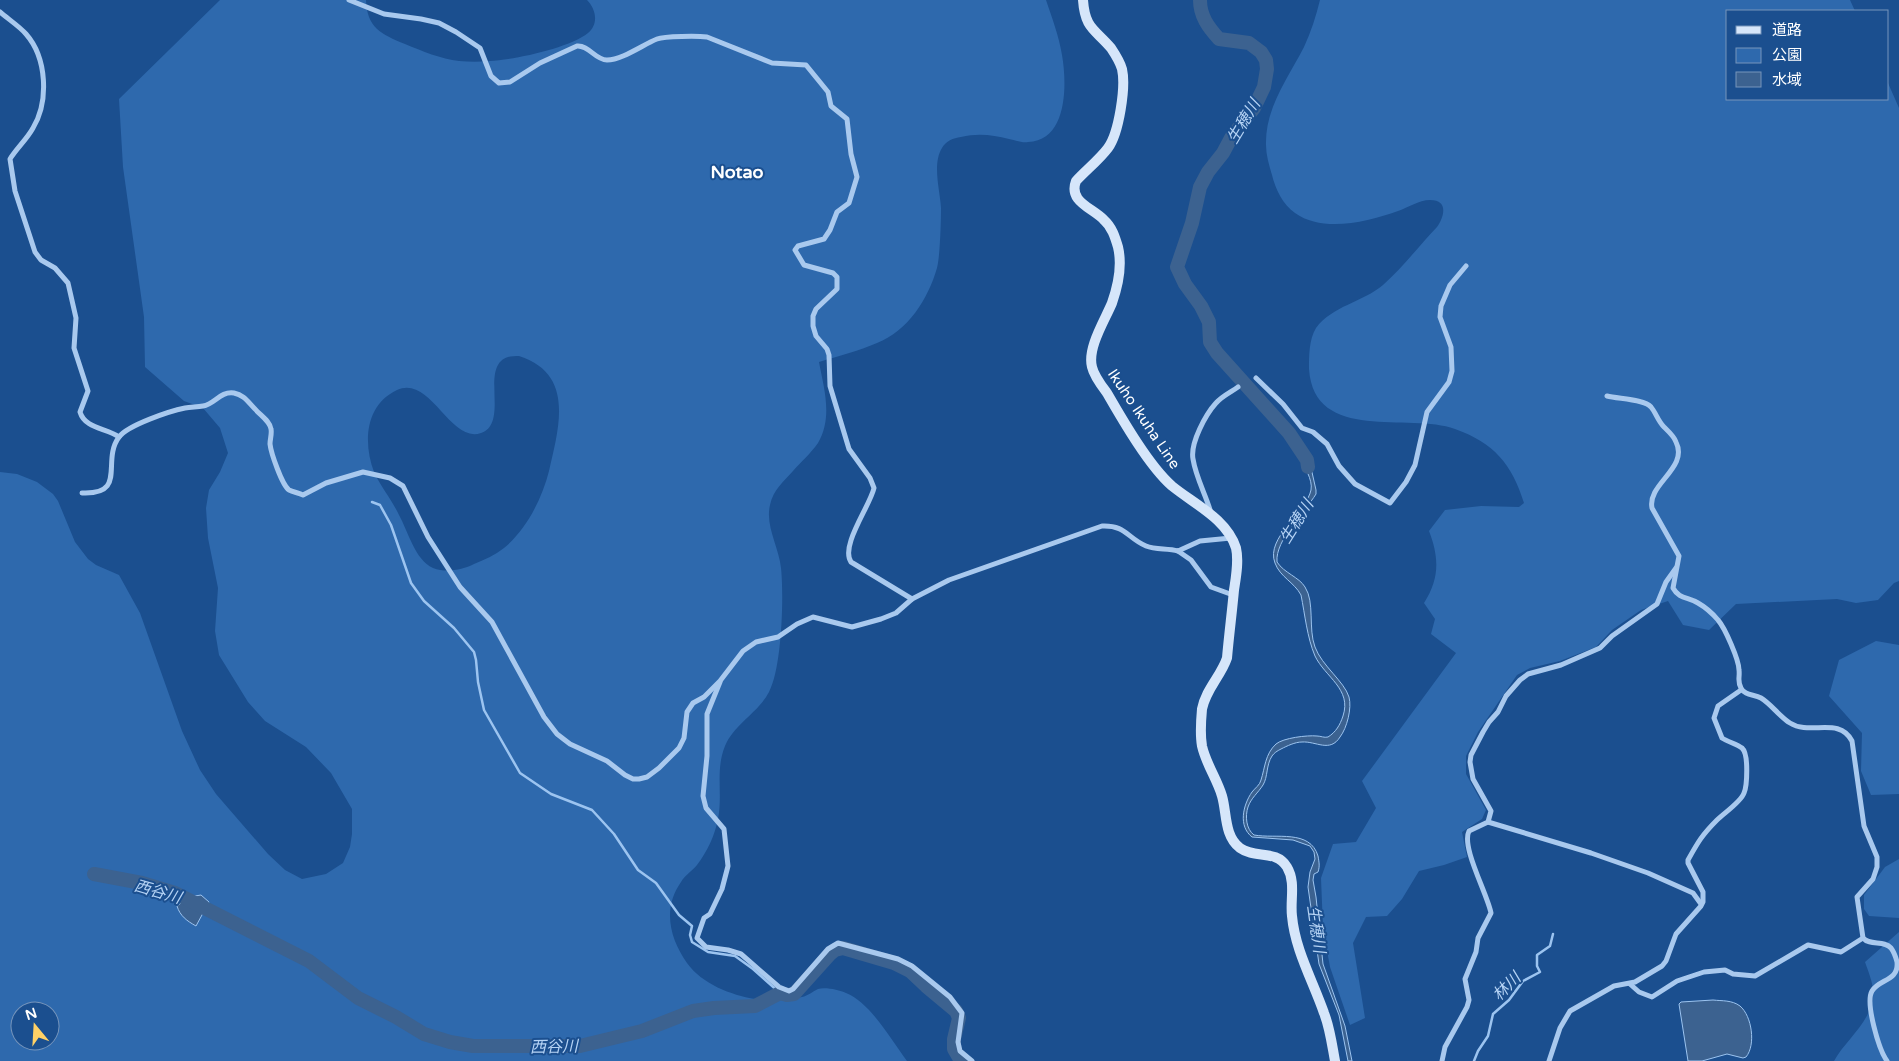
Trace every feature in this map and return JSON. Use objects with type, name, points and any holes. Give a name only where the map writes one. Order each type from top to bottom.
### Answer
[{"type":"main road","name":"Ikuho Ikuha Line","points":[[1083,0],[1087,22],[1111,48],[1118,59],[1122,68],[1123,80],[1115,135],[1108,147],[1076,182],[1074,187],[1076,197],[1080,202],[1106,222],[1114,235],[1120,256],[1115,292],[1092,349],[1092,367],[1113,405],[1159,472],[1171,485],[1212,516],[1222,526],[1231,538],[1237,554],[1227,658],[1210,688],[1202,708],[1202,744],[1222,797],[1227,828],[1234,842],[1248,852],[1272,856],[1282,860],[1288,869],[1292,883],[1291,915],[1293,925],[1327,1022],[1335,1061]]},
{"type":"street","points":[[349,0],[384,14],[439,23],[456,32],[480,48],[491,76],[499,83],[510,82],[540,63],[577,46],[583,46],[600,58],[610,60],[658,38],[668,37],[707,37],[772,63],[808,67],[828,92],[831,106],[847,119],[850,154],[858,175],[849,203],[837,212],[827,236],[824,239],[798,246],[795,250],[804,265],[833,273],[837,277],[837,289],[816,309],[813,316],[813,326],[816,336],[827,349],[830,386],[849,449],[874,484],[873,492],[847,554],[851,562],[912,599]]},
{"type":"street","points":[[0,12],[26,33],[36,48],[41,64],[43,82],[42,101],[35,125],[10,159],[15,191],[35,252],[41,260],[58,271],[68,283],[76,318],[74,348],[88,391],[80,412],[81,415],[88,424],[110,431],[119,437]]},
{"type":"street","points":[[1256,378],[1283,404],[1302,428],[1313,432],[1327,444],[1339,466],[1355,484],[1390,503],[1406,482],[1415,465],[1427,412],[1449,382],[1452,371],[1451,347],[1440,317],[1441,306],[1450,285],[1466,266]]},
{"type":"street","points":[[1212,516],[1195,469],[1192,456],[1194,444],[1197,435],[1215,404],[1238,387]]},
{"type":"street","points":[[82,493],[93,494],[102,491],[111,482],[111,459],[119,437],[134,425],[184,408],[205,406],[225,393],[236,394],[247,399],[271,428],[271,448],[283,482],[288,489],[303,495],[326,483],[363,472],[382,475],[396,480],[407,490],[413,510],[428,537],[460,587],[492,622],[544,717],[570,744],[598,756],[632,779],[647,777],[669,759],[684,738],[687,712],[693,704],[704,697],[720,681],[749,646],[756,642],[778,637],[806,619],[818,617],[845,626],[852,626],[896,613],[912,599],[950,580],[1102,526],[1111,526],[1122,530],[1146,546],[1167,548],[1178,552],[1191,560],[1211,587],[1234,595]]},
{"type":"street","points":[[1607,396],[1623,400],[1641,400],[1647,403],[1652,407],[1658,420],[1676,440],[1678,450],[1674,466],[1654,494],[1651,503],[1652,508],[1678,551],[1680,561],[1672,588],[1681,597],[1700,604],[1724,628],[1740,668],[1738,680],[1741,690],[1761,698],[1792,725],[1803,728],[1837,728],[1848,734],[1852,741],[1864,826],[1876,857],[1877,867],[1873,879],[1857,897],[1863,938],[1866,941],[1888,945],[1898,964],[1898,970],[1892,978],[1876,986],[1871,994],[1873,1023],[1879,1045],[1887,1061]]},
{"type":"street","points":[[1178,552],[1200,541],[1231,538]]},
{"type":"street","points":[[1488,822],[1491,811],[1473,779],[1470,762],[1471,755],[1506,696],[1528,674],[1561,665],[1600,648],[1612,636],[1657,604],[1666,582],[1673,570],[1678,566]]},
{"type":"street","points":[[720,681],[707,716],[707,756],[703,796],[706,808],[724,829],[728,866],[722,889],[710,914],[704,918],[697,936],[698,941],[706,947],[741,954],[779,987],[789,991],[793,989],[828,949],[838,943],[898,959],[918,970],[959,1007],[963,1017],[958,1042],[960,1050],[972,1061]]},
{"type":"street","points":[[1549,1061],[1560,1028],[1570,1012],[1614,986],[1630,984],[1662,966],[1670,954],[1676,934],[1702,905],[1703,892],[1688,860],[1702,836],[1728,808],[1739,800],[1745,791],[1747,760],[1744,751],[1722,738],[1714,718],[1718,706],[1741,690]]},
{"type":"street","points":[[1442,1061],[1442,1052],[1467,1007],[1469,1000],[1465,979],[1476,952],[1478,938],[1490,916],[1491,910],[1471,857],[1467,838],[1470,831],[1488,822],[1590,853],[1681,886],[1693,893],[1702,905]]},
{"type":"street","points":[[1630,984],[1639,992],[1652,997],[1677,981],[1704,972],[1725,970],[1733,974],[1755,976],[1779,963],[1801,947],[1812,945],[1834,952],[1841,952],[1863,938]]},
{"type":"green space","points":[[220,0],[366,0],[372,24],[382,33],[438,57],[474,62],[526,56],[568,44],[580,38],[588,33],[595,21],[594,12],[587,0],[1046,0],[1059,41],[1064,67],[1064,95],[1058,121],[1051,132],[1041,139],[1028,142],[979,135],[955,138],[946,143],[939,154],[937,162],[941,208],[938,263],[933,280],[922,302],[907,322],[888,338],[819,362],[826,403],[823,433],[815,447],[779,486],[770,505],[769,521],[780,560],[782,580],[781,632],[777,666],[773,681],[769,692],[759,706],[734,731],[725,746],[720,764],[719,809],[715,831],[701,860],[675,892],[670,913],[673,934],[681,954],[693,970],[709,983],[736,995],[758,999],[800,998],[821,988],[846,993],[855,998],[872,1013],[907,1061],[0,1061],[0,472],[17,474],[37,482],[53,494],[58,501],[75,542],[88,559],[96,565],[119,575],[140,613],[182,731],[200,770],[216,794],[268,854],[285,870],[302,879],[326,874],[343,863],[350,847],[352,834],[352,809],[331,773],[306,747],[265,721],[248,702],[219,655],[215,631],[218,588],[208,538],[206,508],[209,490],[220,472],[228,453],[220,428],[203,408],[184,401],[145,367],[144,317],[123,167],[119,99]],"holes":[[[519,356],[537,364],[549,375],[556,389],[559,404],[559,420],[549,471],[532,513],[512,541],[501,551],[482,561],[459,569],[449,571],[433,568],[421,559],[396,509],[374,472],[368,449],[368,437],[369,426],[378,405],[397,390],[409,388],[420,392],[430,400],[460,429],[470,434],[481,433],[489,427],[493,418],[495,407],[494,382],[500,362],[508,357]]]},
{"type":"green space","points":[[1320,0],[1850,0],[1855,10],[1726,10],[1726,100],[1889,100],[1889,85],[1899,108],[1899,581],[1894,583],[1878,600],[1856,603],[1837,599],[1736,604],[1709,630],[1683,625],[1668,601],[1641,610],[1612,630],[1596,647],[1560,661],[1530,668],[1517,675],[1478,732],[1466,756],[1466,774],[1486,810],[1482,819],[1462,832],[1467,857],[1419,871],[1402,899],[1387,916],[1366,917],[1353,943],[1365,1018],[1350,1025],[1330,967],[1323,928],[1321,878],[1333,844],[1356,842],[1376,808],[1362,781],[1456,653],[1431,634],[1435,619],[1424,603],[1433,585],[1436,567],[1435,550],[1429,531],[1445,510],[1481,506],[1519,507],[1524,503],[1514,477],[1507,466],[1491,448],[1481,441],[1455,429],[1436,425],[1367,421],[1346,416],[1328,408],[1315,392],[1309,369],[1309,353],[1316,328],[1330,314],[1383,285],[1437,227],[1442,219],[1443,210],[1440,203],[1426,200],[1373,219],[1345,224],[1319,223],[1295,213],[1280,196],[1273,180],[1266,145],[1269,118],[1273,106],[1307,41]]},
{"type":"green space","points":[[1876,641],[1899,645],[1899,794],[1871,795],[1861,771],[1862,733],[1829,696],[1839,660]]},
{"type":"green space","points":[[1899,859],[1899,918],[1869,916],[1864,909],[1864,895],[1885,867]]},
{"type":"green space","points":[[1899,932],[1899,1061],[1834,1061],[1869,1012],[1873,992],[1865,962]]},
{"type":"water","name":"生穂川","points":[[1301,446],[1309,459],[1316,494],[1286,536],[1281,545],[1277,562],[1283,569],[1299,580],[1308,593],[1315,647],[1323,661],[1343,685],[1349,697],[1349,712],[1343,733],[1336,742],[1322,745],[1299,742],[1274,754],[1269,763],[1265,782],[1249,804],[1246,818],[1249,829],[1254,835],[1300,839],[1308,842],[1318,856],[1319,870],[1314,874],[1313,880],[1323,964],[1345,1026],[1352,1061],[1348,1061],[1339,1015],[1319,964],[1308,887],[1310,872],[1315,859],[1314,852],[1310,846],[1293,840],[1252,837],[1243,821],[1246,803],[1252,792],[1259,785],[1267,757],[1272,748],[1279,742],[1295,737],[1328,737],[1339,725],[1345,707],[1341,691],[1319,664],[1312,649],[1301,595],[1295,586],[1280,572],[1275,563],[1276,544],[1281,534],[1308,498],[1311,490],[1310,478],[1301,457]]},
{"type":"water","points":[[201,895],[209,902],[196,926],[184,918],[177,906],[189,897]]},
{"type":"water","points":[[1713,1000],[1734,1003],[1744,1011],[1750,1023],[1752,1038],[1749,1052],[1743,1058],[1727,1054],[1702,1061],[1688,1061],[1679,1004],[1681,1002]]},
{"type":"waterway","name":"生穂川","points":[[1200,0],[1201,11],[1205,21],[1219,39],[1249,43],[1261,52],[1266,60],[1267,69],[1264,87],[1254,108],[1231,138],[1200,187],[1192,223],[1177,267],[1185,284],[1201,306],[1209,322],[1210,342],[1217,353],[1289,433],[1307,460],[1308,467]]},
{"type":"waterway","points":[[372,502],[380,505],[391,525],[411,583],[424,601],[454,628],[474,652],[484,710],[520,773],[551,794],[592,810],[614,834],[638,870],[656,883],[679,915],[692,926],[690,935],[692,942],[708,952],[735,956],[780,993]]},
{"type":"waterway","name":"西谷川","points":[[94,874],[142,883],[175,893],[309,961],[358,998],[396,1017],[424,1034],[450,1042],[473,1046],[580,1046],[642,1031],[693,1011],[755,1006],[780,993],[794,994],[830,954],[835,950],[843,948],[894,963],[910,971],[956,1011],[959,1018],[954,1039],[954,1049],[961,1061]]},
{"type":"waterway","name":"林川","points":[[1474,1061],[1488,1036],[1493,1014],[1509,1000],[1523,981],[1540,972],[1537,966],[1537,955],[1550,946],[1553,934]]},
{"type":"district","name":"Notao","points":[[737,172]]}]
